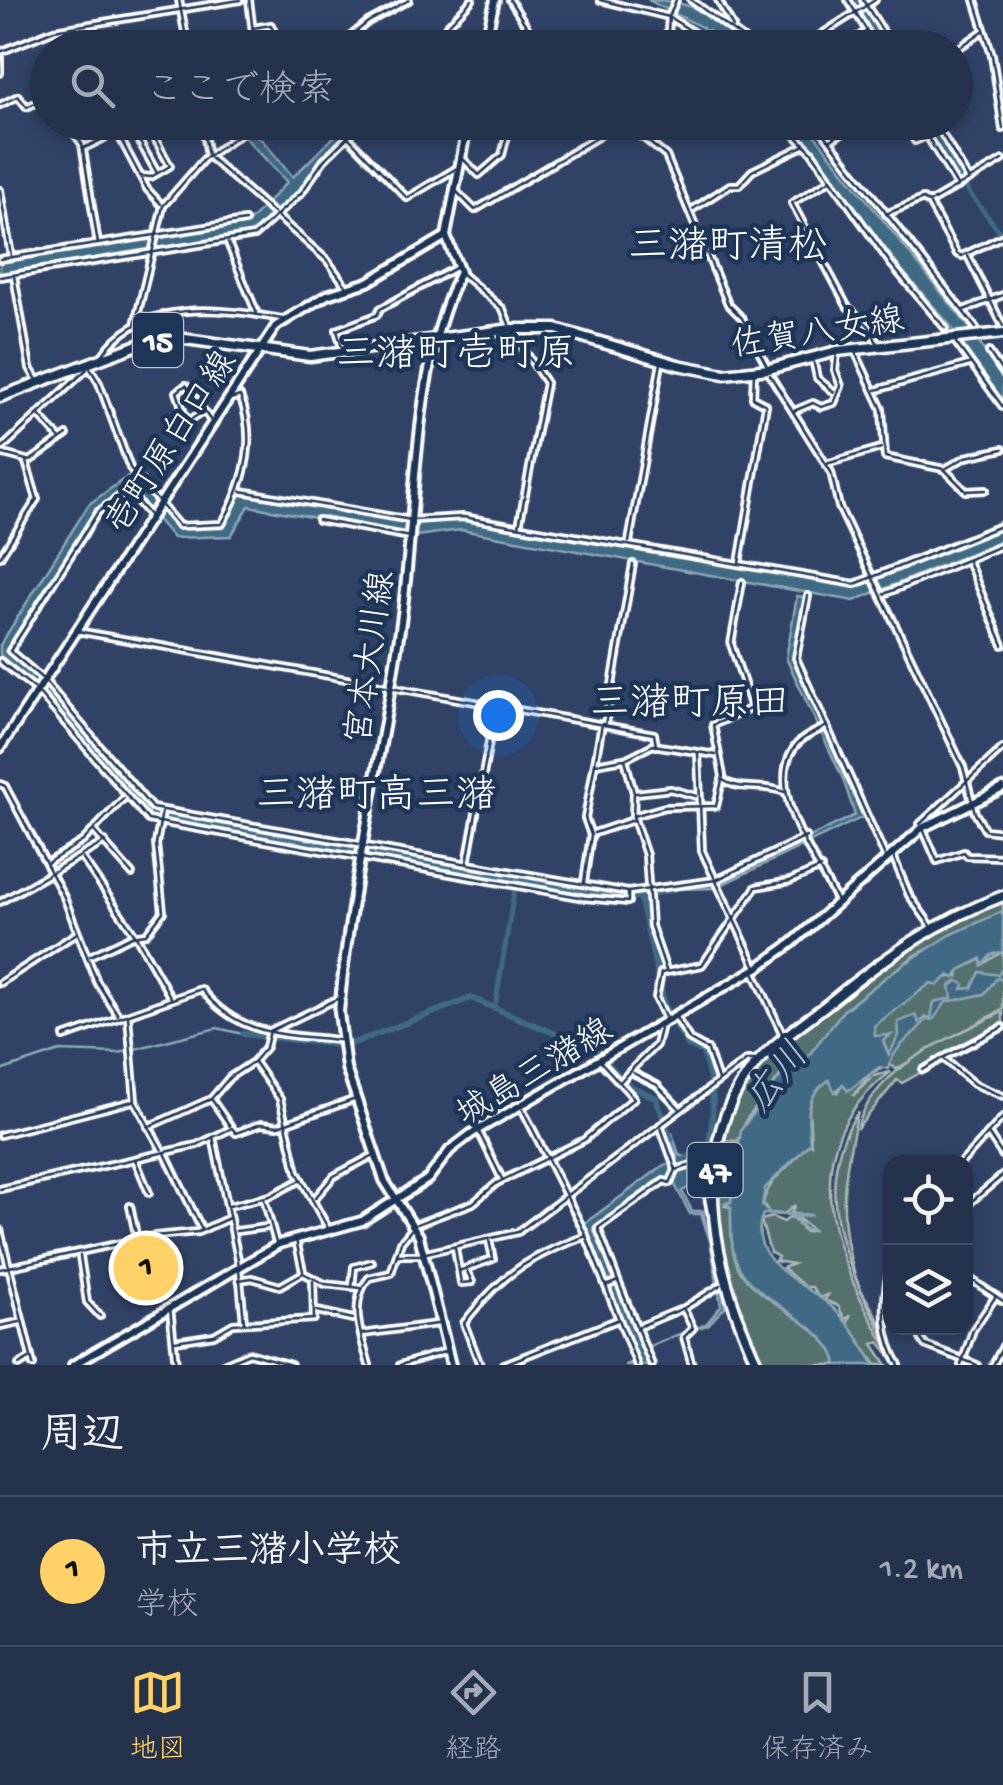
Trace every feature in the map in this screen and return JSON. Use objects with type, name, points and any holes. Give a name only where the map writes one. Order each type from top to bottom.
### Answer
[{"type":"main road","points":[[488,30],[495,0]]},
{"type":"main road","points":[[459,269],[446,236],[465,140]]},
{"type":"main road","name":"壱町原白口線","points":[[0,748],[257,351],[283,319],[346,287],[368,282],[446,236]]},
{"type":"main road","name":"宮本大川線","points":[[451,1365],[425,1254],[376,1154],[341,1044],[340,997],[390,687],[419,440],[437,340],[459,269]]},
{"type":"main road","name":"佐賀八女線","points":[[0,397],[143,343],[178,338],[257,351],[344,354],[511,330],[556,328],[708,373],[769,372],[838,351],[955,341],[979,331],[1003,329]]},
{"type":"main road","name":"城島三潴線","points":[[73,1365],[276,1246],[295,1237],[362,1221],[396,1201],[428,1180],[450,1150],[478,1130],[755,969],[922,828],[1003,788]]},
{"type":"main road","name":"47","points":[[758,1365],[730,1296],[716,1227],[714,1184],[721,1124],[734,1096],[759,1061],[784,1039],[932,927],[1003,896]]},
{"type":"street","points":[[179,0],[185,30]]},
{"type":"street","points":[[54,30],[239,0]]},
{"type":"street","points":[[250,0],[253,28],[270,25],[272,30]]},
{"type":"street","points":[[358,30],[409,0]]},
{"type":"street","points":[[448,30],[446,27],[472,0]]},
{"type":"street","points":[[510,0],[529,30]]},
{"type":"street","points":[[600,0],[669,15],[693,30]]},
{"type":"street","points":[[668,30],[676,0]]},
{"type":"street","points":[[691,0],[734,28]]},
{"type":"street","points":[[718,0],[734,28]]},
{"type":"street","points":[[848,0],[866,30]]},
{"type":"street","points":[[828,30],[865,2],[874,0]]},
{"type":"street","points":[[975,0],[995,77],[1003,129]]},
{"type":"street","points":[[865,2],[881,30]]},
{"type":"street","points":[[973,38],[984,30]]},
{"type":"street","points":[[0,72],[0,54],[30,41]]},
{"type":"street","points":[[995,77],[1003,77]]},
{"type":"street","points":[[0,105],[18,96],[27,108],[30,106]]},
{"type":"street","points":[[78,140],[83,148],[98,244]]},
{"type":"street","points":[[83,148],[103,140]]},
{"type":"street","points":[[121,140],[140,176],[163,206]]},
{"type":"street","points":[[139,140],[157,174]]},
{"type":"street","points":[[140,176],[157,174],[170,166],[156,140]]},
{"type":"street","points":[[205,140],[208,156],[328,260],[346,287]]},
{"type":"street","points":[[135,324],[163,206],[208,156],[232,140]]},
{"type":"street","points":[[0,277],[254,236],[345,140]]},
{"type":"street","points":[[351,140],[408,198],[459,168]]},
{"type":"street","points":[[462,158],[479,175],[502,155],[506,140]]},
{"type":"street","points":[[454,189],[475,210],[593,140]]},
{"type":"street","points":[[645,140],[664,153],[692,210],[728,304],[742,318],[769,372],[826,464],[839,507],[968,780],[985,830],[1003,832]]},
{"type":"street","points":[[799,140],[891,264],[945,328]]},
{"type":"street","points":[[929,140],[959,188]]},
{"type":"street","points":[[944,140],[969,182]]},
{"type":"street","points":[[830,141],[979,331]]},
{"type":"street","points":[[692,210],[730,185],[739,185],[752,171],[804,145]]},
{"type":"street","points":[[930,203],[1003,160]]},
{"type":"street","points":[[832,180],[792,203],[847,306],[869,326],[879,346]]},
{"type":"street","points":[[0,190],[11,257]]},
{"type":"street","points":[[886,214],[923,199],[930,203],[953,250],[962,256],[1003,236]]},
{"type":"street","points":[[0,259],[246,221]]},
{"type":"street","points":[[227,242],[258,315]]},
{"type":"street","points":[[966,254],[1003,329]]},
{"type":"street","points":[[344,354],[337,330],[377,316],[380,309],[459,269],[503,309],[511,330],[546,383],[519,527]]},
{"type":"street","points":[[14,275],[30,368],[38,381]]},
{"type":"street","points":[[964,310],[1003,295]]},
{"type":"street","points":[[100,358],[135,324],[176,311],[283,319]]},
{"type":"street","points":[[955,341],[1003,407]]},
{"type":"street","points":[[855,350],[882,410],[885,457],[944,469],[966,492],[986,490]]},
{"type":"street","points":[[792,411],[812,403],[822,406],[834,402],[841,386],[835,370],[838,351]]},
{"type":"street","points":[[990,352],[1003,373]]},
{"type":"street","points":[[813,358],[817,378],[836,393]]},
{"type":"street","points":[[628,543],[662,360]]},
{"type":"street","points":[[26,462],[0,452],[88,364],[100,383],[130,468],[159,504],[178,526],[222,524],[241,491],[250,422],[240,396],[224,402]]},
{"type":"street","points":[[874,390],[970,364]]},
{"type":"street","points":[[738,565],[766,406],[753,398],[754,372]]},
{"type":"street","points":[[204,411],[187,422],[176,392],[186,386],[212,422]]},
{"type":"street","points":[[38,414],[61,440]]},
{"type":"street","points":[[26,462],[67,436]]},
{"type":"street","points":[[826,464],[882,447]]},
{"type":"street","points":[[944,469],[966,458],[1003,449]]},
{"type":"street","points":[[0,557],[37,499],[26,462]]},
{"type":"street","points":[[151,515],[127,490],[98,512],[10,652],[152,808],[613,902],[628,902],[628,892]]},
{"type":"street","points":[[241,491],[411,522],[464,517],[855,584],[1003,525]]},
{"type":"street","points":[[318,520],[410,535]]},
{"type":"street","points":[[883,594],[1003,545]]},
{"type":"street","points":[[968,560],[1003,645]]},
{"type":"street","points":[[583,884],[592,834],[585,818],[633,564]]},
{"type":"street","points":[[592,834],[665,807],[716,806],[723,780],[713,725],[752,708],[731,644],[742,582]]},
{"type":"street","points":[[808,596],[796,658],[889,857],[932,927]]},
{"type":"street","points":[[76,631],[654,734],[656,746]]},
{"type":"street","points":[[0,661],[41,686],[125,797],[148,820],[160,823],[467,865],[628,892],[716,881],[806,837]]},
{"type":"street","points":[[467,865],[496,707]]},
{"type":"street","points":[[828,726],[797,743],[789,756],[786,792],[838,902]]},
{"type":"street","points":[[594,764],[625,759],[640,748],[656,746],[717,755]]},
{"type":"street","points":[[1003,748],[920,823],[937,861],[964,852],[967,856],[1003,857]]},
{"type":"street","points":[[698,751],[702,850],[784,1039]]},
{"type":"street","points":[[625,759],[634,793],[634,818],[643,835],[651,926],[666,970]]},
{"type":"street","points":[[723,780],[735,787],[769,784],[786,792]]},
{"type":"street","points":[[0,784],[5,786],[52,875],[87,957],[119,1016]]},
{"type":"street","points":[[634,793],[671,789],[698,796]]},
{"type":"street","points":[[46,864],[94,831],[125,797]]},
{"type":"street","points":[[87,957],[150,931],[163,912],[157,880],[162,809]]},
{"type":"street","points":[[94,831],[132,874]]},
{"type":"street","points":[[0,902],[105,842]]},
{"type":"street","points":[[82,858],[136,936],[172,998]]},
{"type":"street","points":[[621,1080],[656,1044],[665,1022],[656,998],[658,977],[666,970],[702,965],[756,887],[820,868]]},
{"type":"street","points":[[0,983],[78,933]]},
{"type":"street","points":[[64,1036],[201,990],[216,1009],[248,1028],[341,1044]]},
{"type":"street","points":[[270,1033],[340,997]]},
{"type":"street","points":[[128,1014],[135,1101],[202,1230]]},
{"type":"street","points":[[675,1016],[690,1040],[708,1050],[719,1081]]},
{"type":"street","points":[[923,1070],[1003,1027]]},
{"type":"street","points":[[148,1127],[211,1099],[230,1077],[254,1062],[270,1033]]},
{"type":"street","points":[[368,1365],[356,1320],[362,1288],[369,1278],[392,1273],[397,1255],[414,1228],[473,1203],[502,1180],[584,1140],[634,1098],[602,1057]]},
{"type":"street","points":[[943,1058],[974,1084],[1002,1094]]},
{"type":"street","points":[[397,1255],[425,1254],[518,1232],[747,1060],[759,1061]]},
{"type":"street","points":[[254,1062],[280,1099],[297,1172],[329,1231]]},
{"type":"street","points":[[630,1071],[657,1086],[681,1110]]},
{"type":"street","points":[[211,1099],[236,1133],[261,1124],[288,1123],[359,1098]]},
{"type":"street","points":[[0,1135],[135,1101]]},
{"type":"street","points":[[520,1105],[569,1194],[636,1363]]},
{"type":"street","points":[[968,1155],[1003,1117]]},
{"type":"street","points":[[661,1125],[677,1171]]},
{"type":"street","points":[[0,1189],[163,1152],[232,1128]]},
{"type":"street","points":[[478,1130],[502,1180]]},
{"type":"street","points":[[988,1133],[1003,1156]]},
{"type":"street","points":[[214,1137],[233,1232],[244,1322]]},
{"type":"street","points":[[314,1198],[334,1176],[376,1154]]},
{"type":"street","points":[[134,1158],[149,1193]]},
{"type":"street","points":[[652,1365],[598,1228],[649,1189],[672,1181],[677,1171],[688,1166],[702,1168],[716,1227]]},
{"type":"street","points":[[973,1200],[1003,1175]]},
{"type":"street","points":[[228,1206],[264,1197],[303,1179]]},
{"type":"street","points":[[264,1197],[268,1226],[276,1246]]},
{"type":"street","points":[[130,1206],[137,1240]]},
{"type":"street","points":[[0,1268],[202,1230],[230,1218]]},
{"type":"street","points":[[233,1232],[268,1226]]},
{"type":"street","points":[[0,1230],[32,1365]]},
{"type":"street","points":[[480,1365],[464,1323],[485,1294],[504,1276],[517,1272],[530,1257],[586,1236]]},
{"type":"street","points":[[295,1237],[303,1273],[313,1281],[362,1288]]},
{"type":"street","points":[[459,1271],[493,1259],[489,1238]]},
{"type":"street","points":[[455,1246],[461,1283],[472,1282],[466,1269]]},
{"type":"street","points":[[80,1254],[87,1302],[100,1316]]},
{"type":"street","points":[[352,1287],[354,1267],[372,1262]]},
{"type":"street","points":[[239,1280],[252,1278],[280,1286],[303,1273]]},
{"type":"street","points":[[175,1341],[214,1335],[244,1322],[312,1320],[316,1310],[313,1281]]},
{"type":"street","points":[[973,1281],[1003,1301]]},
{"type":"street","points":[[607,1286],[617,1282]]},
{"type":"street","points":[[637,1328],[684,1308],[718,1285]]},
{"type":"street","points":[[962,1362],[972,1330],[996,1296]]},
{"type":"street","points":[[170,1308],[176,1365]]},
{"type":"street","points":[[684,1308],[693,1328],[684,1336],[692,1365]]},
{"type":"street","points":[[316,1310],[356,1320]]},
{"type":"street","points":[[502,1365],[618,1320]]},
{"type":"street","points":[[0,1326],[21,1322]]},
{"type":"street","points":[[360,1334],[439,1323]]},
{"type":"street","points":[[887,1335],[900,1365]]},
{"type":"street","points":[[922,1335],[926,1345],[977,1365]]},
{"type":"street","points":[[993,1365],[1003,1346]]},
{"type":"street","points":[[221,1365],[248,1352],[290,1365]]},
{"type":"street","points":[[400,1365],[446,1352]]},
{"type":"street","points":[[19,1365],[30,1358]]},
{"type":"green space","points":[[1003,898],[1003,911],[914,956],[843,1011],[800,1067],[782,1073],[746,1120],[738,1141],[725,1140],[729,1127],[723,1124],[750,1075],[777,1048],[897,953],[904,954],[926,941],[927,933]]},
{"type":"green space","points":[[1003,951],[1003,1009],[896,1069],[888,1064],[873,1031],[887,1013],[924,987],[958,977],[959,970],[982,959],[982,965]]},
{"type":"green space","points":[[1003,1012],[1003,1026],[902,1083],[897,1080],[857,1129],[879,1088],[896,1072],[938,1044]]},
{"type":"green space","points":[[874,1065],[885,1067],[871,1073],[853,1096],[873,1076],[891,1072],[857,1104],[838,1139],[830,1177],[832,1215],[858,1293],[898,1365],[879,1342],[873,1344],[887,1365],[876,1365],[847,1323],[850,1316],[845,1319],[838,1306],[824,1300],[829,1294],[819,1298],[812,1287],[805,1287],[783,1268],[793,1264],[775,1261],[778,1257],[770,1252],[761,1220],[772,1217],[784,1222],[791,1216],[805,1232],[813,1230],[796,1217],[801,1215],[791,1213],[795,1205],[783,1215],[769,1213],[763,1203],[766,1193],[808,1142],[811,1144],[809,1111],[815,1088],[829,1080],[838,1092],[843,1081]]},
{"type":"green space","points":[[858,1112],[846,1174],[845,1232],[858,1283],[883,1333],[858,1285],[839,1227],[836,1169],[843,1140]]},
{"type":"green space","points":[[720,1142],[735,1153],[731,1203],[725,1206],[731,1207],[733,1246],[739,1269],[762,1293],[823,1339],[837,1365],[760,1365],[725,1256],[719,1202]]},
{"type":"water","points":[[648,0],[691,7],[727,30],[703,28]]},
{"type":"water","points":[[247,140],[262,140],[293,177],[331,140],[340,140],[322,157],[301,188],[253,234],[0,274],[0,262],[247,224],[287,182]]},
{"type":"water","points":[[803,140],[819,140],[968,326],[1003,379],[1003,402],[949,324],[900,268]]},
{"type":"water","points":[[131,474],[178,529],[224,528],[241,493],[418,524],[463,519],[854,587],[1003,526],[1003,540],[854,601],[461,530],[416,536],[249,506],[231,536],[173,538],[128,485],[95,511],[5,651],[48,688],[151,810],[624,894],[624,899],[615,899],[147,817],[41,689],[0,655],[0,645],[89,504]]},
{"type":"water","points":[[797,596],[804,597],[794,657],[863,817],[715,888],[679,889],[677,886],[713,884],[855,815],[843,779],[786,658]]},
{"type":"water","points":[[1003,911],[1003,951],[991,955],[982,965],[981,959],[960,970],[955,978],[949,975],[937,986],[931,983],[874,1026],[875,1036],[891,1035],[883,1041],[889,1055],[899,1035],[898,1022],[916,1015],[919,1023],[926,1017],[931,1018],[934,1002],[952,998],[950,986],[958,981],[964,984],[962,989],[972,988],[980,972],[998,975],[1003,967],[1003,980],[997,978],[984,994],[946,1002],[933,1020],[927,1019],[899,1047],[888,1069],[879,1067],[848,1091],[843,1084],[835,1092],[829,1080],[821,1086],[809,1107],[810,1143],[765,1188],[762,1206],[769,1213],[812,1215],[795,1217],[805,1229],[813,1229],[805,1230],[791,1215],[763,1214],[759,1231],[769,1258],[838,1313],[874,1365],[837,1365],[823,1339],[749,1281],[734,1255],[731,1207],[725,1203],[731,1202],[741,1130],[783,1073],[799,1068],[843,1011],[895,970],[950,935]]},
{"type":"water","points":[[667,1132],[672,1133],[679,1155],[686,1157],[688,1168],[697,1167],[702,1181],[682,1191],[692,1211],[703,1211],[710,1240],[701,1214],[690,1214],[673,1181],[662,1177],[593,1228],[648,1365],[625,1365],[638,1360],[585,1223],[664,1165],[670,1164],[675,1175],[682,1170]]},
{"type":"water","points":[[710,1243],[725,1307],[708,1325],[695,1329],[706,1324],[721,1306]]},
{"type":"waterway","points":[[856,0],[875,30]]},
{"type":"waterway","points":[[937,140],[970,194],[1000,232]]},
{"type":"waterway","points":[[496,1001],[515,887]]},
{"type":"waterway","points":[[640,897],[680,888]]},
{"type":"waterway","points":[[629,897],[640,897],[665,1007],[688,1046],[703,1052],[709,1076],[713,1106],[709,1142],[682,1162]]},
{"type":"waterway","points":[[243,1034],[346,1046],[471,998],[563,1037],[583,1039],[630,1086],[656,1098],[671,1139]]},
{"type":"waterway","points":[[0,1071],[60,1051],[119,1053],[217,1028],[243,1034]]},
{"type":"waterway","points":[[647,1347],[690,1330]]},
{"type":"place","name":"市立三潴小学校","points":[[146,1268]]},
{"type":"district","name":"三潴町清松","points":[[728,243]]},
{"type":"district","name":"三潴町壱町原","points":[[456,351]]},
{"type":"district","name":"三潴町原田","points":[[690,700]]},
{"type":"district","name":"三潴町高三潴","points":[[376,792]]},
{"type":"water label","name":"広川","points":[[775,1076]]}]
